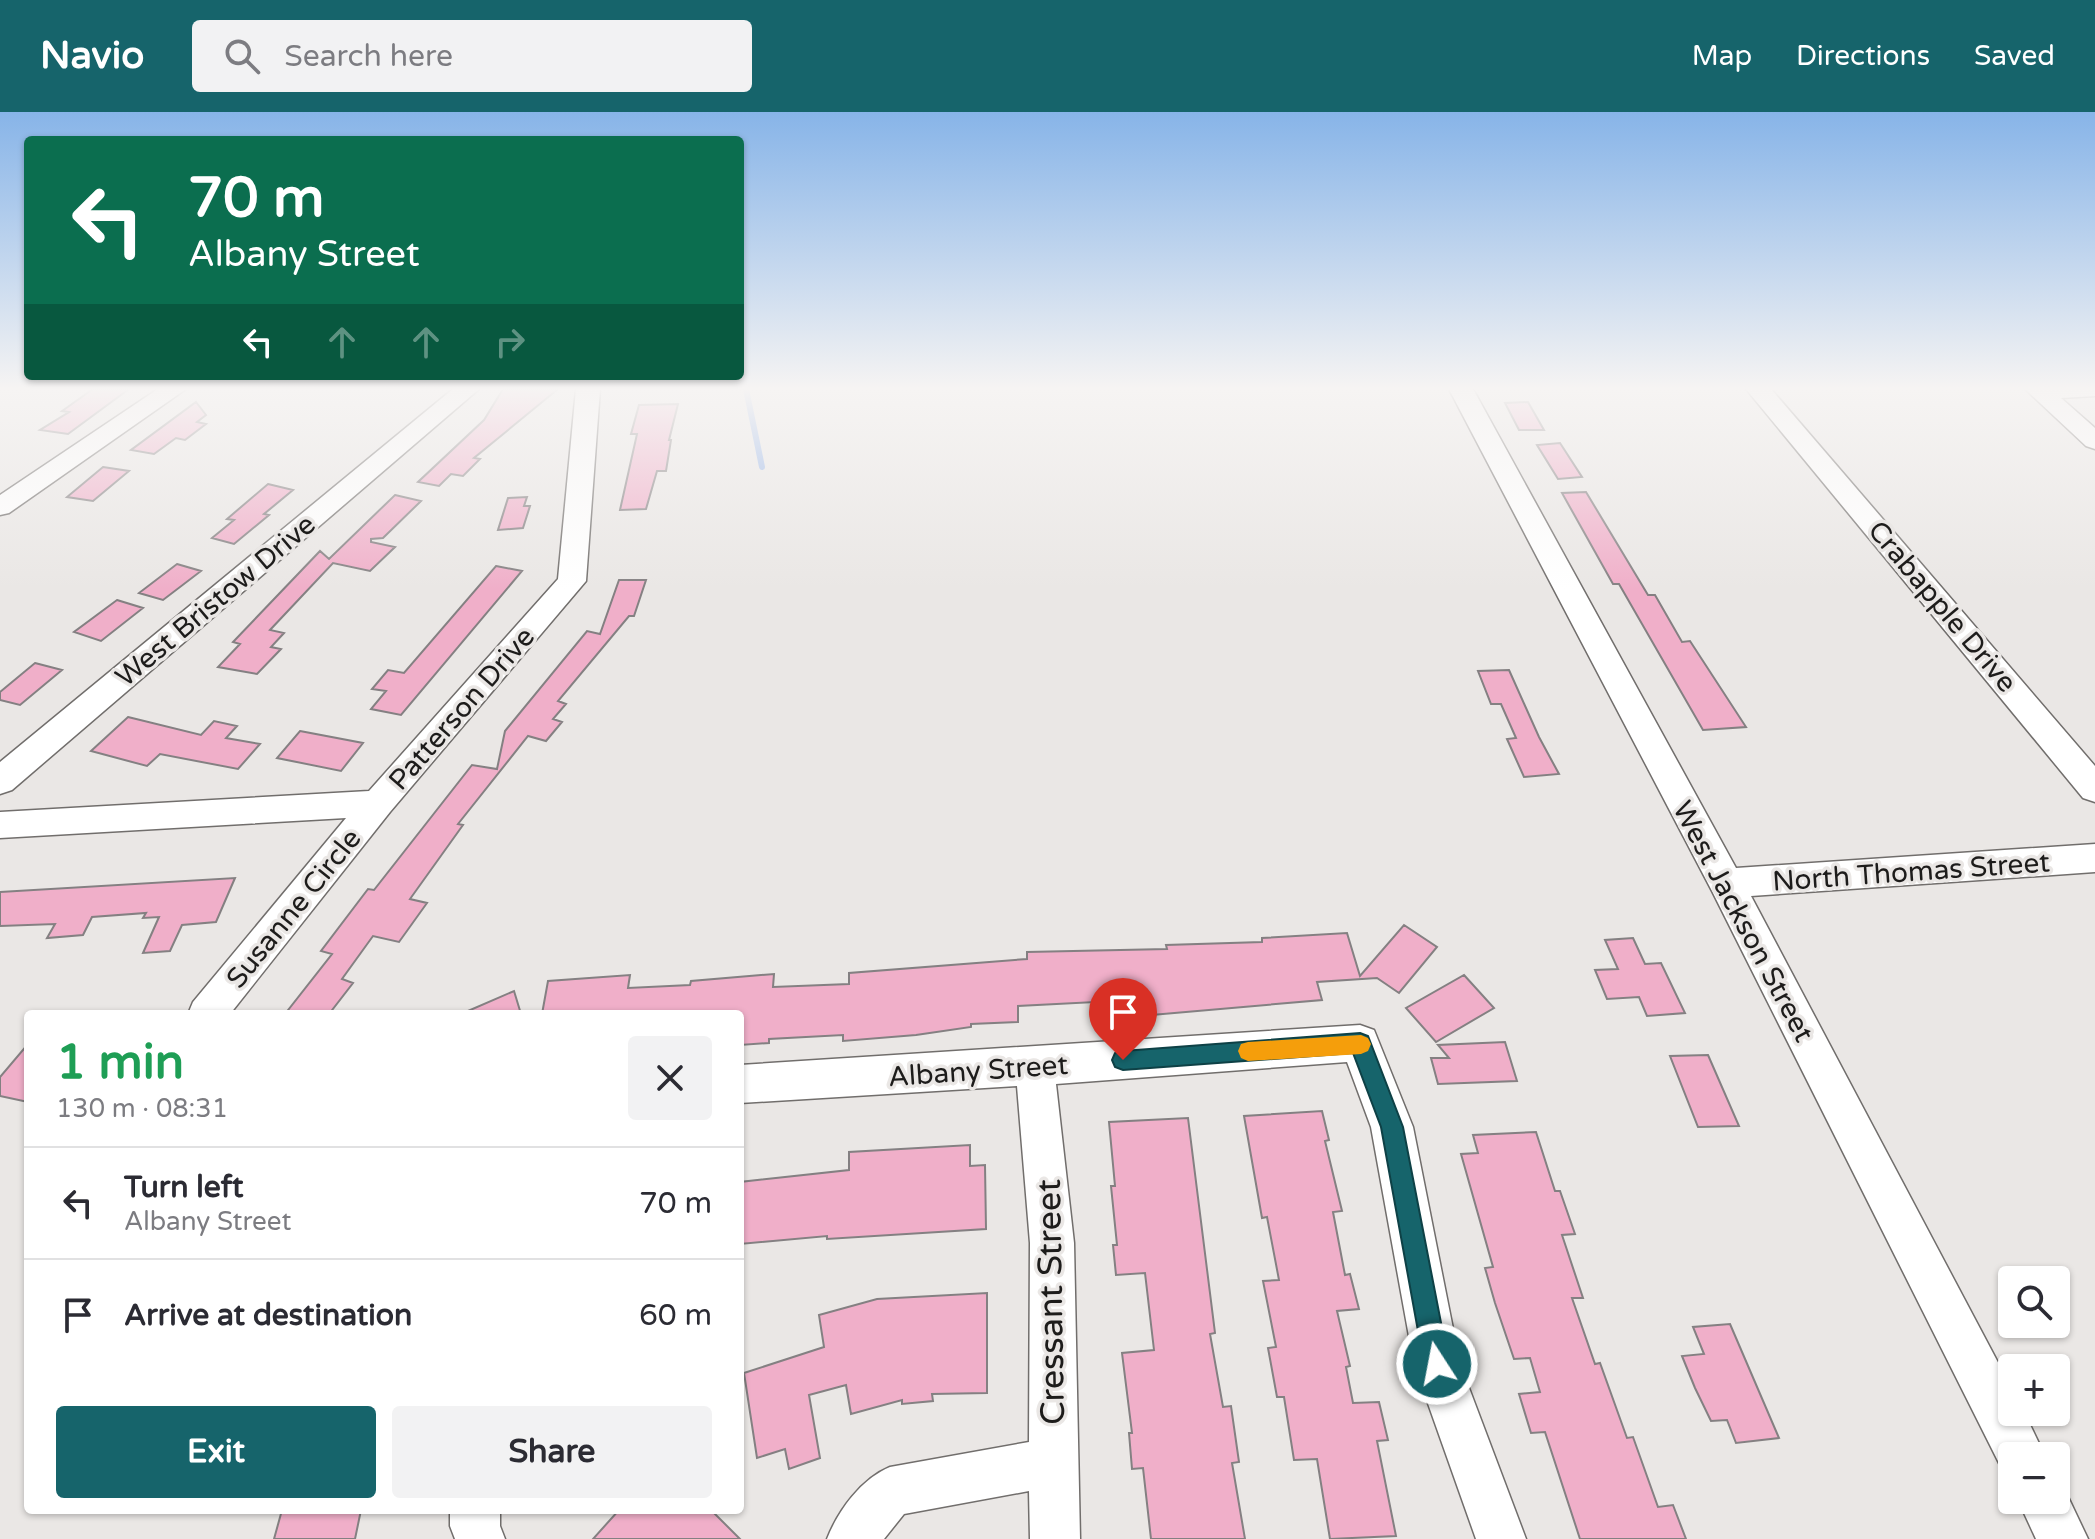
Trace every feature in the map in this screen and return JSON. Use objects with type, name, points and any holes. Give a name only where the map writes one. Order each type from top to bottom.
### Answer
[{"type":"street","points":[[0,507],[76,456]]},
{"type":"street","name":"West Bristow Drive","points":[[0,781],[388,456]]},
{"type":"street","name":"Patterson Drive","points":[[0,825],[378,803],[572,581],[582,456]]},
{"type":"street","name":"West Jackson Street","points":[[1497,456],[1726,883],[2014,1442]]},
{"type":"street","name":"Crabapple Drive","points":[[1814,456],[2095,789]]},
{"type":"street","name":"Susanne Circle","points":[[210,1010],[378,803]]},
{"type":"street","name":"North Thomas Street","points":[[1726,883],[2095,858]]},
{"type":"street","name":"Albany Street","points":[[744,1084],[1034,1067],[1360,1043],[1392,1127],[1437,1364],[1501,1539]]},
{"type":"street","name":"Cressant Street","points":[[1034,1067],[1044,1124],[1053,1245],[1055,1539]]},
{"type":"street","points":[[852,1539],[890,1492],[1053,1462]]},
{"type":"street","points":[[475,1514],[480,1539]]},
{"type":"street","points":[[2050,1514],[2063,1539]]},
{"type":"building","points":[[446,456],[477,456],[474,458],[480,459],[463,476],[451,474],[439,486],[418,482]]},
{"type":"building","points":[[632,456],[668,456],[666,471],[657,471],[646,509],[620,510]]},
{"type":"building","points":[[1544,456],[1568,456],[1582,477],[1558,479]]},
{"type":"building","points":[[103,467],[129,471],[93,501],[67,497]]},
{"type":"building","points":[[268,484],[293,490],[234,544],[212,538],[234,520],[227,519]]},
{"type":"building","points":[[1586,492],[1648,595],[1655,595],[1682,642],[1690,641],[1746,727],[1703,730],[1619,584],[1613,584],[1562,493]]},
{"type":"building","points":[[395,495],[421,501],[383,538],[371,539],[371,542],[395,547],[370,571],[333,563],[270,630],[284,633],[271,647],[281,649],[257,674],[218,667],[240,644],[233,642],[320,551],[329,559]]},
{"type":"building","points":[[527,497],[524,506],[530,506],[523,528],[498,530],[508,498]]},
{"type":"building","points":[[177,564],[201,571],[163,600],[139,593]]},
{"type":"building","points":[[496,566],[522,571],[401,715],[371,709],[386,691],[372,689],[388,670],[404,673]]},
{"type":"building","points":[[619,580],[646,580],[634,616],[629,616],[558,701],[566,704],[553,719],[562,722],[546,741],[528,736],[458,824],[463,825],[410,899],[427,903],[399,942],[373,936],[342,979],[353,983],[332,1010],[288,1010],[332,954],[321,951],[368,889],[374,890],[472,765],[497,769],[505,731],[587,631],[600,634]]},
{"type":"building","points":[[117,600],[143,608],[101,641],[74,632]]},
{"type":"building","points":[[35,663],[62,670],[20,705],[0,700],[0,692]]},
{"type":"building","points":[[1509,670],[1559,774],[1524,777],[1507,739],[1516,738],[1501,704],[1491,704],[1478,671]]},
{"type":"building","points":[[128,717],[201,735],[214,721],[237,726],[226,738],[260,744],[238,769],[160,754],[147,766],[91,751]]},
{"type":"building","points":[[300,731],[363,743],[341,771],[277,758]]},
{"type":"building","points":[[235,878],[216,922],[182,925],[170,951],[143,953],[159,917],[143,918],[146,913],[92,917],[83,935],[47,938],[55,924],[0,926],[0,892]]},
{"type":"building","points":[[1404,925],[1437,947],[1399,993],[1377,978],[1317,982],[1322,1000],[1140,1016],[1096,1017],[1095,1002],[1018,1006],[1018,1022],[971,1024],[971,1027],[916,1035],[843,1041],[843,1035],[769,1039],[769,1043],[744,1045],[744,1010],[543,1010],[548,981],[630,975],[628,988],[690,985],[691,981],[774,974],[773,987],[849,984],[849,973],[1027,959],[1027,952],[1167,949],[1166,945],[1262,942],[1262,938],[1347,933],[1360,976]]},
{"type":"building","points":[[1633,938],[1645,964],[1661,963],[1685,1013],[1647,1016],[1639,997],[1607,999],[1595,970],[1618,969],[1605,940]]},
{"type":"building","points":[[1464,975],[1494,1008],[1436,1042],[1406,1008]]},
{"type":"building","points":[[514,991],[520,1010],[470,1010]]},
{"type":"building","points":[[1505,1042],[1517,1081],[1438,1084],[1431,1058],[1449,1058],[1438,1045]]},
{"type":"building","points":[[24,1049],[24,1101],[0,1096],[0,1077]]},
{"type":"building","points":[[1708,1055],[1739,1126],[1698,1127],[1670,1056]]},
{"type":"building","points":[[1322,1111],[1329,1140],[1325,1141],[1342,1211],[1333,1212],[1345,1275],[1350,1274],[1359,1309],[1337,1311],[1350,1366],[1346,1367],[1353,1403],[1379,1402],[1388,1440],[1377,1441],[1396,1536],[1330,1539],[1317,1459],[1294,1460],[1284,1397],[1277,1397],[1268,1348],[1276,1347],[1263,1281],[1279,1280],[1267,1217],[1262,1218],[1244,1116]]},
{"type":"building","points":[[1188,1118],[1215,1333],[1210,1334],[1223,1407],[1231,1406],[1239,1462],[1232,1463],[1245,1539],[1151,1539],[1143,1468],[1132,1469],[1129,1433],[1132,1433],[1122,1353],[1154,1350],[1145,1273],[1116,1275],[1113,1245],[1117,1245],[1111,1186],[1115,1186],[1109,1122]]},
{"type":"building","points":[[1536,1132],[1555,1191],[1560,1191],[1575,1234],[1562,1235],[1583,1298],[1572,1298],[1595,1364],[1600,1363],[1627,1438],[1633,1437],[1658,1507],[1673,1505],[1686,1539],[1580,1539],[1545,1432],[1531,1433],[1519,1394],[1540,1392],[1530,1358],[1514,1359],[1495,1303],[1485,1268],[1493,1267],[1461,1154],[1478,1153],[1473,1135]]},
{"type":"building","points":[[970,1145],[970,1166],[985,1165],[986,1229],[827,1239],[827,1236],[744,1244],[744,1182],[849,1170],[849,1152]]},
{"type":"building","points":[[987,1293],[987,1393],[932,1394],[933,1401],[902,1404],[902,1400],[851,1414],[846,1385],[809,1395],[820,1458],[789,1469],[785,1449],[757,1458],[744,1373],[824,1347],[819,1315],[877,1299]]},
{"type":"building","points":[[1730,1324],[1779,1438],[1736,1443],[1727,1420],[1711,1421],[1695,1388],[1682,1356],[1704,1354],[1693,1327]]},
{"type":"building","points":[[281,1514],[360,1514],[355,1539],[274,1539]]},
{"type":"building","points":[[615,1514],[715,1514],[740,1539],[593,1539]]},
{"type":"waterway","points":[[760,456],[762,467]]},
{"type":"slow traffic","points":[[1248,1051],[1361,1044]]},
{"type":"route","points":[[1123,1060],[1360,1043],[1392,1127],[1437,1364]]}]
